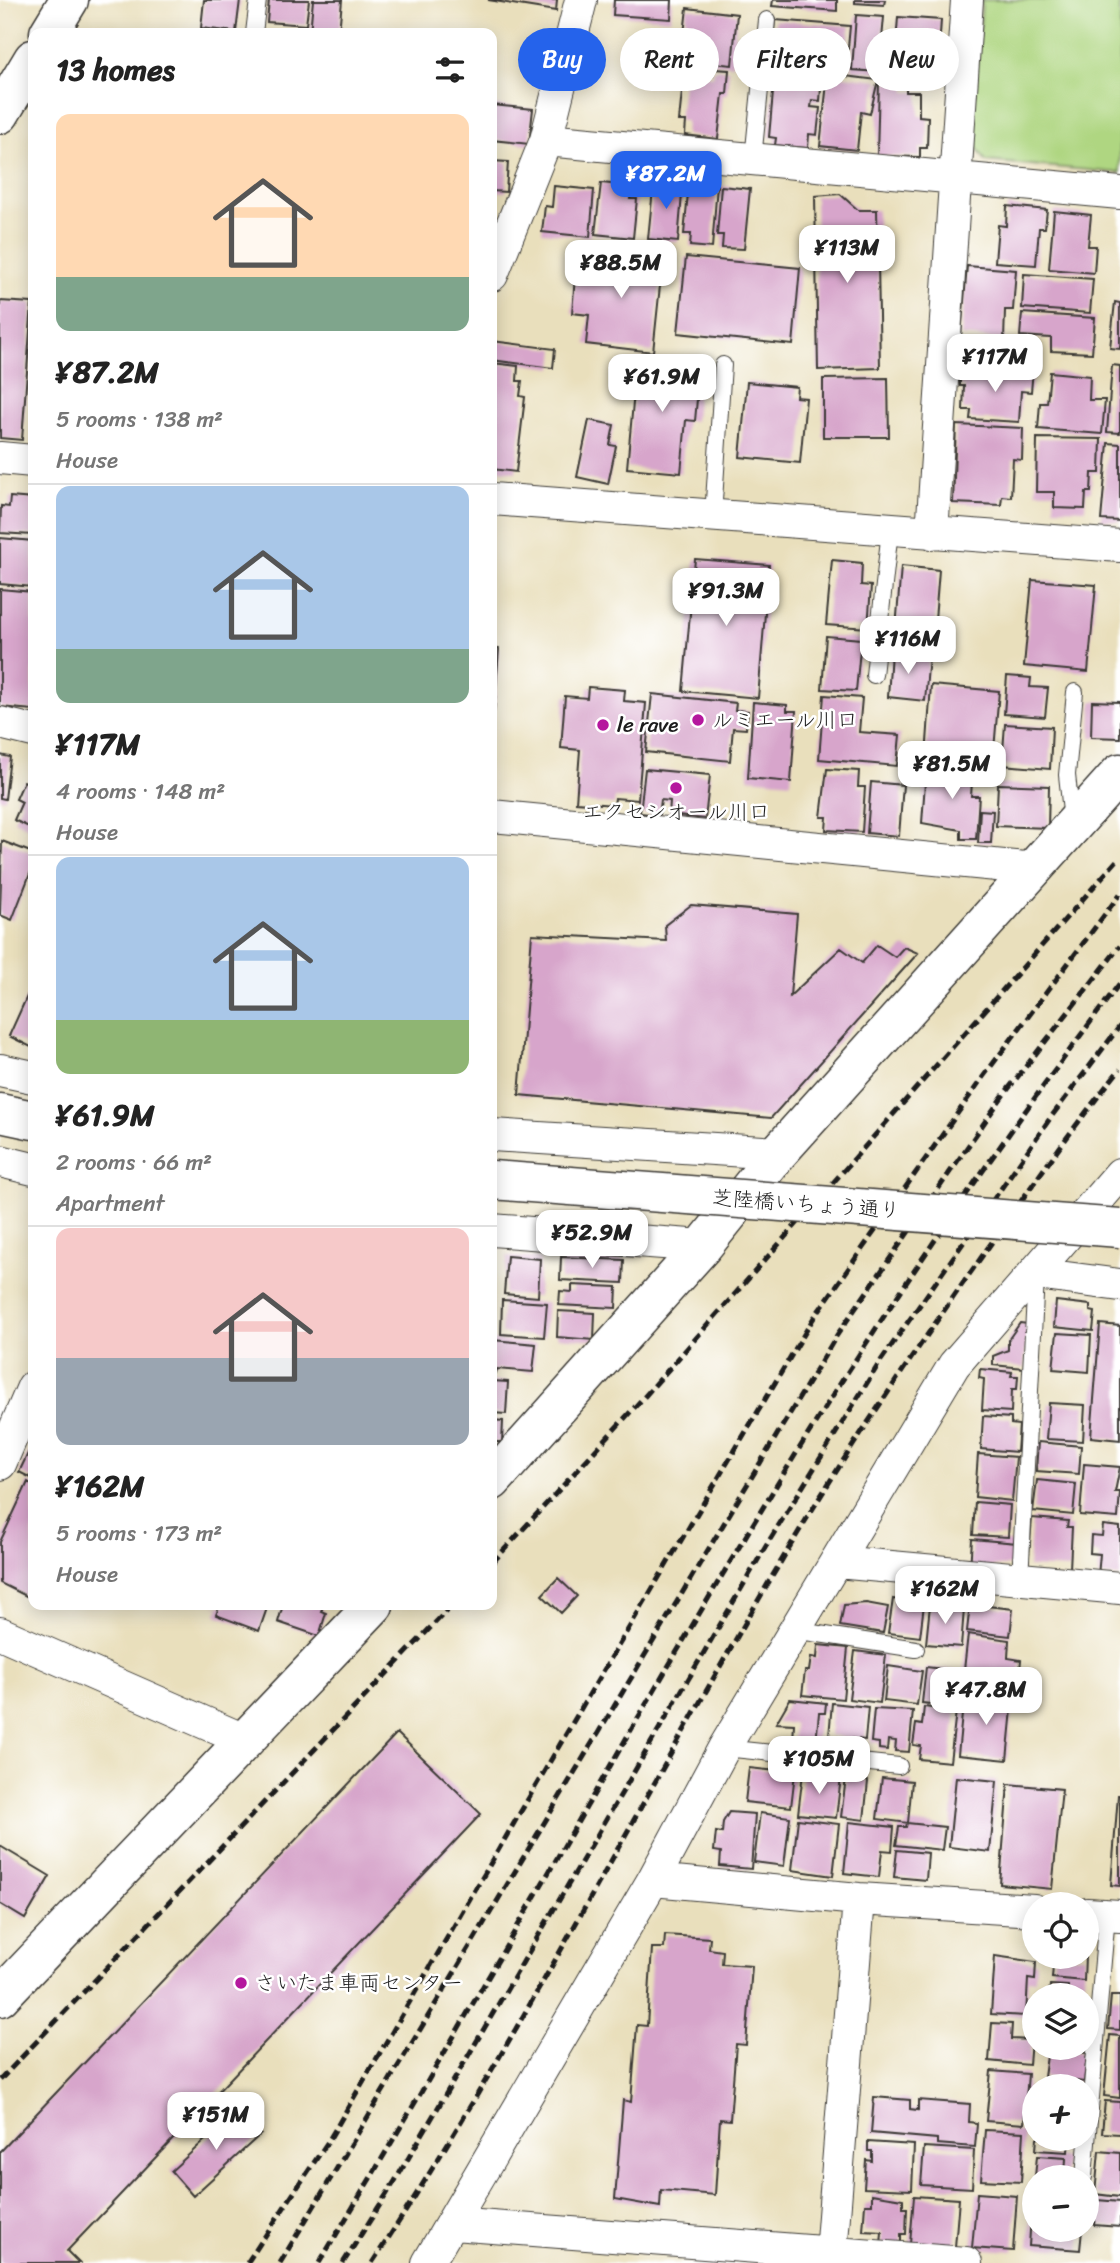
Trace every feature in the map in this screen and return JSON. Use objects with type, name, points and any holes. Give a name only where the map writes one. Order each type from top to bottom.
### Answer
[{"type":"street","points":[[52,28],[69,0]]},
{"type":"street","points":[[497,263],[547,140],[581,0]]},
{"type":"street","points":[[932,533],[967,0]]},
{"type":"street","points":[[15,101],[28,71]]},
{"type":"street","points":[[547,140],[1120,193]]},
{"type":"street","points":[[0,458],[28,461]]},
{"type":"street","points":[[497,499],[1120,547]]},
{"type":"street","points":[[0,723],[28,731]]},
{"type":"street","points":[[497,1475],[703,1246],[778,1153],[1120,774]]},
{"type":"street","points":[[497,816],[1035,869]]},
{"type":"street","points":[[0,1070],[28,1076]]},
{"type":"street","points":[[497,1135],[778,1153]]},
{"type":"street","points":[[0,1161],[28,1168]]},
{"type":"street","points":[[428,2263],[653,1880],[724,1748],[793,1630],[954,1365],[1119,1178]]},
{"type":"street","name":"芝陸橋いちょう通り","points":[[497,1180],[1120,1228]]},
{"type":"street","points":[[497,1230],[703,1246]]},
{"type":"street","points":[[1036,1273],[1120,1285]]},
{"type":"street","points":[[0,1464],[24,1396]]},
{"type":"street","points":[[836,1562],[1120,1588]]},
{"type":"street","points":[[0,1997],[369,1610]]},
{"type":"street","points":[[0,1633],[244,1740]]},
{"type":"street","points":[[653,1880],[859,1899],[1022,1909]]},
{"type":"street","points":[[831,2254],[859,1899]]},
{"type":"street","points":[[453,2224],[966,2263]]},
{"type":"lane","points":[[255,28],[258,0]]},
{"type":"lane","points":[[752,159],[767,20]]},
{"type":"lane","points":[[944,354],[1029,355]]},
{"type":"lane","points":[[713,516],[723,365]]},
{"type":"lane","points":[[874,675],[890,530]]},
{"type":"lane","points":[[1073,827],[1067,775],[1075,692]]},
{"type":"lane","points":[[1020,1579],[1036,1273]]},
{"type":"lane","points":[[793,1630],[916,1649]]},
{"type":"lane","points":[[724,1748],[899,1766]]},
{"type":"lane","points":[[1085,2165],[1105,1915]]},
{"type":"green space","points":[[982,0],[1120,0],[1120,173],[986,161],[972,141]]},
{"type":"building","points":[[204,0],[240,0],[236,28],[201,28]]},
{"type":"building","points":[[269,0],[309,0],[306,25],[267,22]]},
{"type":"building","points":[[313,0],[342,0],[339,28],[310,28]]},
{"type":"building","points":[[488,0],[557,0],[556,11]]},
{"type":"building","points":[[614,0],[672,0],[671,19],[613,15]]},
{"type":"building","points":[[773,0],[837,0],[837,11],[772,6]]},
{"type":"building","points":[[855,0],[885,0],[884,5],[855,3]]},
{"type":"building","points":[[687,8],[737,14],[736,28],[733,28],[732,65],[719,64],[719,28],[685,28]]},
{"type":"building","points":[[856,15],[884,17],[883,28],[865,28],[865,71],[852,70]]},
{"type":"building","points":[[898,17],[941,20],[940,28],[897,28]]},
{"type":"building","points":[[775,20],[850,26],[850,28],[774,28]]},
{"type":"building","points":[[719,69],[729,70],[727,94],[723,94],[718,139],[685,135],[686,121],[679,121],[682,91],[719,91]]},
{"type":"building","points":[[851,77],[865,78],[865,91],[875,91],[870,114],[861,112],[857,150],[820,146],[826,91],[851,91]]},
{"type":"building","points":[[773,91],[821,91],[820,101],[812,100],[811,107],[820,108],[817,135],[809,134],[808,148],[775,145],[776,138],[769,137]]},
{"type":"building","points":[[879,91],[919,92],[919,116],[928,117],[927,148],[920,148],[920,157],[877,156]]},
{"type":"building","points":[[497,105],[533,109],[529,144],[497,141]]},
{"type":"building","points":[[497,161],[508,162],[506,192],[497,191]]},
{"type":"building","points":[[654,179],[683,182],[678,242],[648,239]]},
{"type":"building","points":[[601,183],[632,186],[630,199],[637,199],[633,238],[595,234]]},
{"type":"building","points":[[689,183],[717,185],[712,248],[690,246],[691,234],[684,234]]},
{"type":"building","points":[[554,186],[594,190],[590,237],[542,232],[545,206],[552,207]]},
{"type":"building","points":[[721,186],[750,189],[744,249],[722,248],[723,235],[717,235]]},
{"type":"building","points":[[840,194],[858,210],[877,210],[880,368],[818,370],[815,196]]},
{"type":"building","points":[[1007,206],[1047,210],[1045,228],[1039,228],[1036,265],[995,262],[998,225],[1006,226]]},
{"type":"building","points":[[1054,211],[1091,215],[1088,246],[1096,246],[1094,273],[1049,269]]},
{"type":"building","points":[[596,250],[663,257],[653,352],[586,344],[589,315],[572,313],[575,277],[592,280]]},
{"type":"building","points":[[686,257],[800,268],[793,345],[678,333]]},
{"type":"building","points":[[967,266],[1016,270],[1013,310],[1005,310],[1004,340],[961,336]]},
{"type":"building","points":[[1024,274],[1093,279],[1090,313],[1022,308]]},
{"type":"building","points":[[0,301],[28,303],[28,358],[22,440],[0,438]]},
{"type":"building","points":[[1115,302],[1120,303],[1120,349],[1110,348]]},
{"type":"building","points":[[1022,313],[1095,318],[1092,353],[1051,351],[1051,338],[1020,336]]},
{"type":"building","points":[[497,342],[555,349],[553,368],[497,361]]},
{"type":"building","points":[[637,359],[700,366],[695,421],[686,420],[681,473],[627,468]]},
{"type":"building","points":[[497,364],[518,366],[517,381],[522,381],[520,396],[525,397],[516,472],[497,470]]},
{"type":"building","points":[[1112,365],[1120,366],[1120,433],[1107,432]]},
{"type":"building","points":[[1020,369],[1033,369],[1031,392],[1021,391],[1019,422],[970,419],[971,410],[963,410],[964,386],[960,386],[960,379],[970,370],[1019,374]]},
{"type":"building","points":[[1050,372],[1090,376],[1089,400],[1105,400],[1102,434],[1038,429],[1040,403],[1047,403]]},
{"type":"building","points":[[888,378],[889,437],[823,437],[823,379]]},
{"type":"building","points":[[747,382],[797,387],[796,397],[806,398],[800,463],[740,457]]},
{"type":"building","points":[[589,420],[614,425],[610,445],[616,446],[608,484],[577,477]]},
{"type":"building","points":[[956,425],[1023,428],[1022,460],[1013,459],[1011,497],[1002,496],[1001,505],[953,503]]},
{"type":"building","points":[[1037,438],[1101,439],[1100,473],[1092,473],[1091,492],[1086,492],[1085,509],[1054,508],[1054,492],[1036,492]]},
{"type":"building","points":[[1108,443],[1120,444],[1120,521],[1101,520]]},
{"type":"building","points":[[10,497],[28,499],[28,535],[0,533],[1,506],[9,507]]},
{"type":"building","points":[[0,538],[28,541],[28,587],[0,584]]},
{"type":"building","points":[[695,559],[769,565],[758,698],[683,691]]},
{"type":"building","points":[[832,560],[862,563],[861,585],[871,586],[868,628],[826,625]]},
{"type":"building","points":[[901,566],[939,570],[934,632],[896,629]]},
{"type":"building","points":[[1032,580],[1096,585],[1088,672],[1024,666]]},
{"type":"building","points":[[0,589],[28,592],[28,710],[0,707]]},
{"type":"building","points":[[826,636],[861,639],[856,691],[822,689]]},
{"type":"building","points":[[891,652],[929,656],[925,701],[888,697]]},
{"type":"building","points":[[1007,676],[1031,678],[1030,687],[1048,688],[1045,717],[1004,714]]},
{"type":"building","points":[[931,685],[999,691],[993,762],[926,757]]},
{"type":"building","name":"le rave","points":[[588,687],[625,690],[624,701],[646,703],[638,800],[615,798],[614,805],[576,802],[580,750],[561,748],[565,696],[587,698]]},
{"type":"building","name":"ルミエール川口","points":[[652,694],[736,703],[735,710],[748,711],[746,729],[733,728],[730,761],[646,752]]},
{"type":"building","points":[[824,695],[862,698],[859,732],[900,735],[897,766],[819,759]]},
{"type":"building","points":[[1092,701],[1120,702],[1120,738],[1091,737]]},
{"type":"building","points":[[753,702],[787,705],[787,711],[796,711],[791,782],[748,778]]},
{"type":"building","points":[[1005,724],[1052,727],[1050,769],[1002,765]]},
{"type":"building","points":[[0,755],[10,757],[5,799],[0,798]]},
{"type":"building","points":[[933,765],[973,768],[971,796],[979,796],[976,839],[961,839],[961,830],[922,823],[925,783],[931,784]]},
{"type":"building","name":"エクセシオール川口","points":[[645,769],[710,775],[705,819],[669,815],[670,801],[661,800],[659,815],[640,813]]},
{"type":"building","points":[[827,769],[859,771],[858,787],[865,787],[862,832],[826,830],[827,817],[821,817]]},
{"type":"building","points":[[24,781],[28,783],[28,827],[14,820],[22,802],[16,799]]},
{"type":"building","points":[[871,782],[903,785],[899,836],[867,833]]},
{"type":"building","points":[[998,784],[1049,786],[1048,828],[996,826]]},
{"type":"building","points":[[980,810],[993,811],[991,843],[978,843]]},
{"type":"building","points":[[2,841],[28,851],[28,879],[12,920],[0,915]]},
{"type":"building","points":[[691,905],[797,914],[790,996],[841,948],[862,963],[877,945],[895,957],[904,947],[918,953],[771,1118],[519,1095],[532,934],[666,941],[665,925]]},
{"type":"building","points":[[28,994],[28,1046],[9,1036]]},
{"type":"building","points":[[507,1256],[540,1259],[538,1297],[504,1294]]},
{"type":"building","points":[[561,1257],[624,1260],[623,1283],[560,1280]]},
{"type":"building","points":[[572,1285],[617,1287],[616,1308],[559,1305],[560,1291],[572,1292]]},
{"type":"building","points":[[502,1300],[547,1303],[544,1337],[501,1334]]},
{"type":"building","points":[[1056,1301],[1090,1305],[1090,1311],[1095,1312],[1093,1331],[1054,1327]]},
{"type":"building","points":[[558,1311],[595,1313],[594,1340],[557,1337]]},
{"type":"building","points":[[1020,1323],[1028,1324],[1024,1368],[993,1365],[993,1356],[1008,1350],[1008,1340]]},
{"type":"building","points":[[1100,1324],[1120,1326],[1120,1440],[1091,1437]]},
{"type":"building","points":[[1057,1333],[1091,1335],[1089,1372],[1053,1369]]},
{"type":"building","points":[[497,1340],[536,1344],[533,1372],[497,1369]]},
{"type":"building","points":[[980,1369],[1012,1372],[1011,1376],[1018,1376],[1017,1389],[1012,1389],[1011,1412],[982,1410],[984,1379],[979,1378]]},
{"type":"building","points":[[497,1381],[508,1382],[506,1414],[497,1413]]},
{"type":"building","points":[[1049,1403],[1085,1405],[1083,1441],[1046,1439]]},
{"type":"building","points":[[983,1416],[1011,1418],[1011,1424],[1019,1425],[1017,1452],[981,1449]]},
{"type":"building","points":[[497,1420],[503,1421],[502,1442],[497,1442]]},
{"type":"building","points":[[1038,1442],[1081,1446],[1079,1474],[1036,1471]]},
{"type":"building","points":[[28,1453],[28,1476],[19,1472]]},
{"type":"building","points":[[978,1454],[1016,1457],[1012,1501],[975,1497]]},
{"type":"building","points":[[1084,1464],[1120,1467],[1115,1492],[1120,1492],[1118,1518],[1080,1515]]},
{"type":"building","points":[[1037,1480],[1076,1484],[1073,1515],[1033,1511]]},
{"type":"building","points":[[28,1482],[28,1597],[0,1583],[0,1542]]},
{"type":"building","points":[[975,1502],[1010,1505],[1008,1537],[973,1535]]},
{"type":"building","points":[[1032,1518],[1068,1521],[1067,1527],[1072,1527],[1070,1569],[1028,1567]]},
{"type":"building","points":[[1103,1525],[1120,1527],[1120,1577],[1098,1576],[1100,1554],[1090,1553],[1091,1535],[1102,1536]]},
{"type":"building","points":[[972,1539],[1017,1543],[1015,1565],[970,1569]]},
{"type":"building","points":[[558,1578],[577,1596],[561,1613],[542,1595]]},
{"type":"building","points":[[893,1599],[924,1604],[920,1637],[888,1633]]},
{"type":"building","points":[[866,1603],[888,1607],[883,1633],[840,1626],[844,1605]]},
{"type":"building","points":[[970,1604],[1013,1609],[1010,1636],[967,1631]]},
{"type":"building","points":[[930,1605],[964,1609],[961,1647],[926,1644]]},
{"type":"building","points":[[218,1610],[266,1610],[259,1631],[216,1615]]},
{"type":"building","points":[[282,1610],[322,1610],[326,1613],[319,1636],[278,1622]]},
{"type":"building","points":[[968,1634],[1009,1640],[1008,1658],[1021,1660],[1018,1687],[1005,1685],[1004,1693],[962,1688]]},
{"type":"building","points":[[818,1645],[848,1648],[843,1699],[802,1695],[805,1671],[809,1671],[811,1657],[817,1658]]},
{"type":"building","points":[[855,1651],[886,1655],[880,1703],[849,1699]]},
{"type":"building","points":[[888,1666],[922,1671],[917,1705],[884,1701]]},
{"type":"building","points":[[926,1667],[960,1671],[956,1707],[922,1703]]},
{"type":"building","points":[[964,1694],[1013,1699],[1007,1760],[958,1755]]},
{"type":"building","points":[[790,1699],[826,1703],[825,1713],[819,1713],[816,1743],[793,1741],[794,1724],[776,1723]]},
{"type":"building","points":[[832,1703],[868,1707],[865,1740],[829,1736]]},
{"type":"building","points":[[924,1707],[956,1711],[950,1762],[919,1759],[921,1746],[913,1745],[916,1724],[922,1725]]},
{"type":"building","points":[[874,1709],[913,1711],[909,1752],[895,1751],[896,1741],[888,1740],[887,1750],[879,1749],[879,1743],[871,1742]]},
{"type":"building","name":"さいたま車両センター","points":[[397,1733],[481,1814],[67,2251],[79,2263],[0,2263],[0,2152]]},
{"type":"building","points":[[749,1768],[795,1773],[791,1807],[745,1802]]},
{"type":"building","points":[[803,1773],[841,1777],[836,1818],[798,1814]]},
{"type":"building","points":[[956,1777],[997,1781],[990,1852],[949,1847]]},
{"type":"building","points":[[846,1778],[868,1781],[864,1820],[841,1817]]},
{"type":"building","points":[[882,1778],[912,1781],[908,1823],[877,1819]]},
{"type":"building","points":[[1008,1784],[1062,1789],[1052,1889],[1000,1884]]},
{"type":"building","points":[[1120,1795],[1120,1886],[1111,1885]]},
{"type":"building","points":[[729,1812],[755,1814],[751,1869],[720,1866],[721,1852],[714,1851],[716,1832],[722,1833],[723,1822]]},
{"type":"building","points":[[760,1813],[790,1817],[784,1866],[754,1862]]},
{"type":"building","points":[[798,1819],[839,1824],[833,1876],[792,1870]]},
{"type":"building","points":[[849,1822],[894,1827],[892,1851],[882,1850],[879,1877],[844,1873]]},
{"type":"building","points":[[907,1823],[945,1827],[942,1850],[896,1845],[899,1827],[906,1827]]},
{"type":"building","points":[[0,1846],[50,1876],[25,1919],[0,1904]]},
{"type":"building","points":[[897,1850],[928,1853],[926,1880],[894,1877]]},
{"type":"building","points":[[665,1935],[710,1938],[709,1949],[723,1951],[722,1964],[752,1966],[746,2045],[736,2044],[730,2120],[720,2119],[715,2195],[661,2190],[660,2207],[615,2199],[623,2100],[631,2102],[637,2025],[647,2026],[652,1948],[664,1948]]},
{"type":"building","points":[[995,1956],[1022,1960],[1022,1969],[1036,1969],[1035,1980],[1028,1979],[1028,1983],[1022,1983],[1022,2016],[991,2014]]},
{"type":"building","points":[[1053,1969],[1084,1969],[1084,1981],[1052,1978]]},
{"type":"building","points":[[1111,1996],[1120,1996],[1120,2030],[1108,2029]]},
{"type":"building","points":[[992,2023],[1012,2024],[1011,2039],[1022,2040],[1022,2060],[1029,2060],[1029,2065],[989,2061]]},
{"type":"building","points":[[1110,2035],[1120,2036],[1120,2098],[1104,2096]]},
{"type":"building","points":[[1046,2060],[1086,2060],[1085,2074],[1044,2074]]},
{"type":"building","points":[[991,2071],[1028,2074],[1022,2074],[1022,2124],[986,2121]]},
{"type":"building","points":[[874,2097],[910,2100],[910,2109],[918,2110],[918,2100],[970,2104],[969,2122],[977,2123],[975,2147],[937,2144],[937,2139],[871,2133]]},
{"type":"building","points":[[1105,2101],[1120,2102],[1120,2134],[1102,2133]]},
{"type":"building","points":[[239,2109],[261,2134],[193,2196],[171,2171]]},
{"type":"building","points":[[985,2130],[1022,2132],[1021,2182],[981,2180]]},
{"type":"building","points":[[868,2142],[914,2145],[912,2190],[864,2188],[866,2160],[872,2161]]},
{"type":"building","points":[[924,2147],[974,2150],[972,2188],[921,2185]]},
{"type":"building","points":[[1099,2151],[1120,2153],[1120,2197],[1099,2194]]},
{"type":"building","points":[[1037,2156],[1066,2158],[1066,2165],[1036,2165]]},
{"type":"building","points":[[977,2193],[1017,2196],[1013,2251],[972,2248]]},
{"type":"building","points":[[872,2194],[903,2199],[903,2208],[907,2208],[906,2234],[901,2234],[901,2246],[881,2245],[882,2232],[863,2231],[865,2204],[872,2204]]},
{"type":"building","points":[[914,2196],[959,2199],[955,2247],[910,2244]]},
{"type":"building","points":[[1099,2200],[1120,2202],[1120,2227],[1099,2225]]},
{"type":"building","points":[[1029,2242],[1081,2242],[1080,2250],[1029,2246]]},
{"type":"railway","points":[[497,1558],[645,1396],[1120,857]]},
{"type":"railway","points":[[247,2263],[329,2140],[583,1705],[813,1319],[983,1077],[1120,894]]},
{"type":"railway","points":[[280,2263],[837,1335],[1002,1097],[1120,946]]},
{"type":"railway","points":[[319,2263],[695,1620],[793,1459],[974,1183],[1120,983]]},
{"type":"railway","points":[[343,2263],[395,2181],[769,1541],[880,1362],[1051,1117],[1120,1026]]},
{"type":"railway","points":[[372,2263],[481,2089],[734,1642],[831,1480],[973,1269],[1063,1142],[1120,1069]]},
{"type":"railway","points":[[0,2080],[447,1610]]},
{"type":"place","name":"ルミエール川口","points":[[698,720]]},
{"type":"place","name":"le rave","points":[[603,725]]},
{"type":"place","name":"エクセシオール川口","points":[[676,788]]},
{"type":"place","name":"さいたま車両センター","points":[[241,1983]]}]
